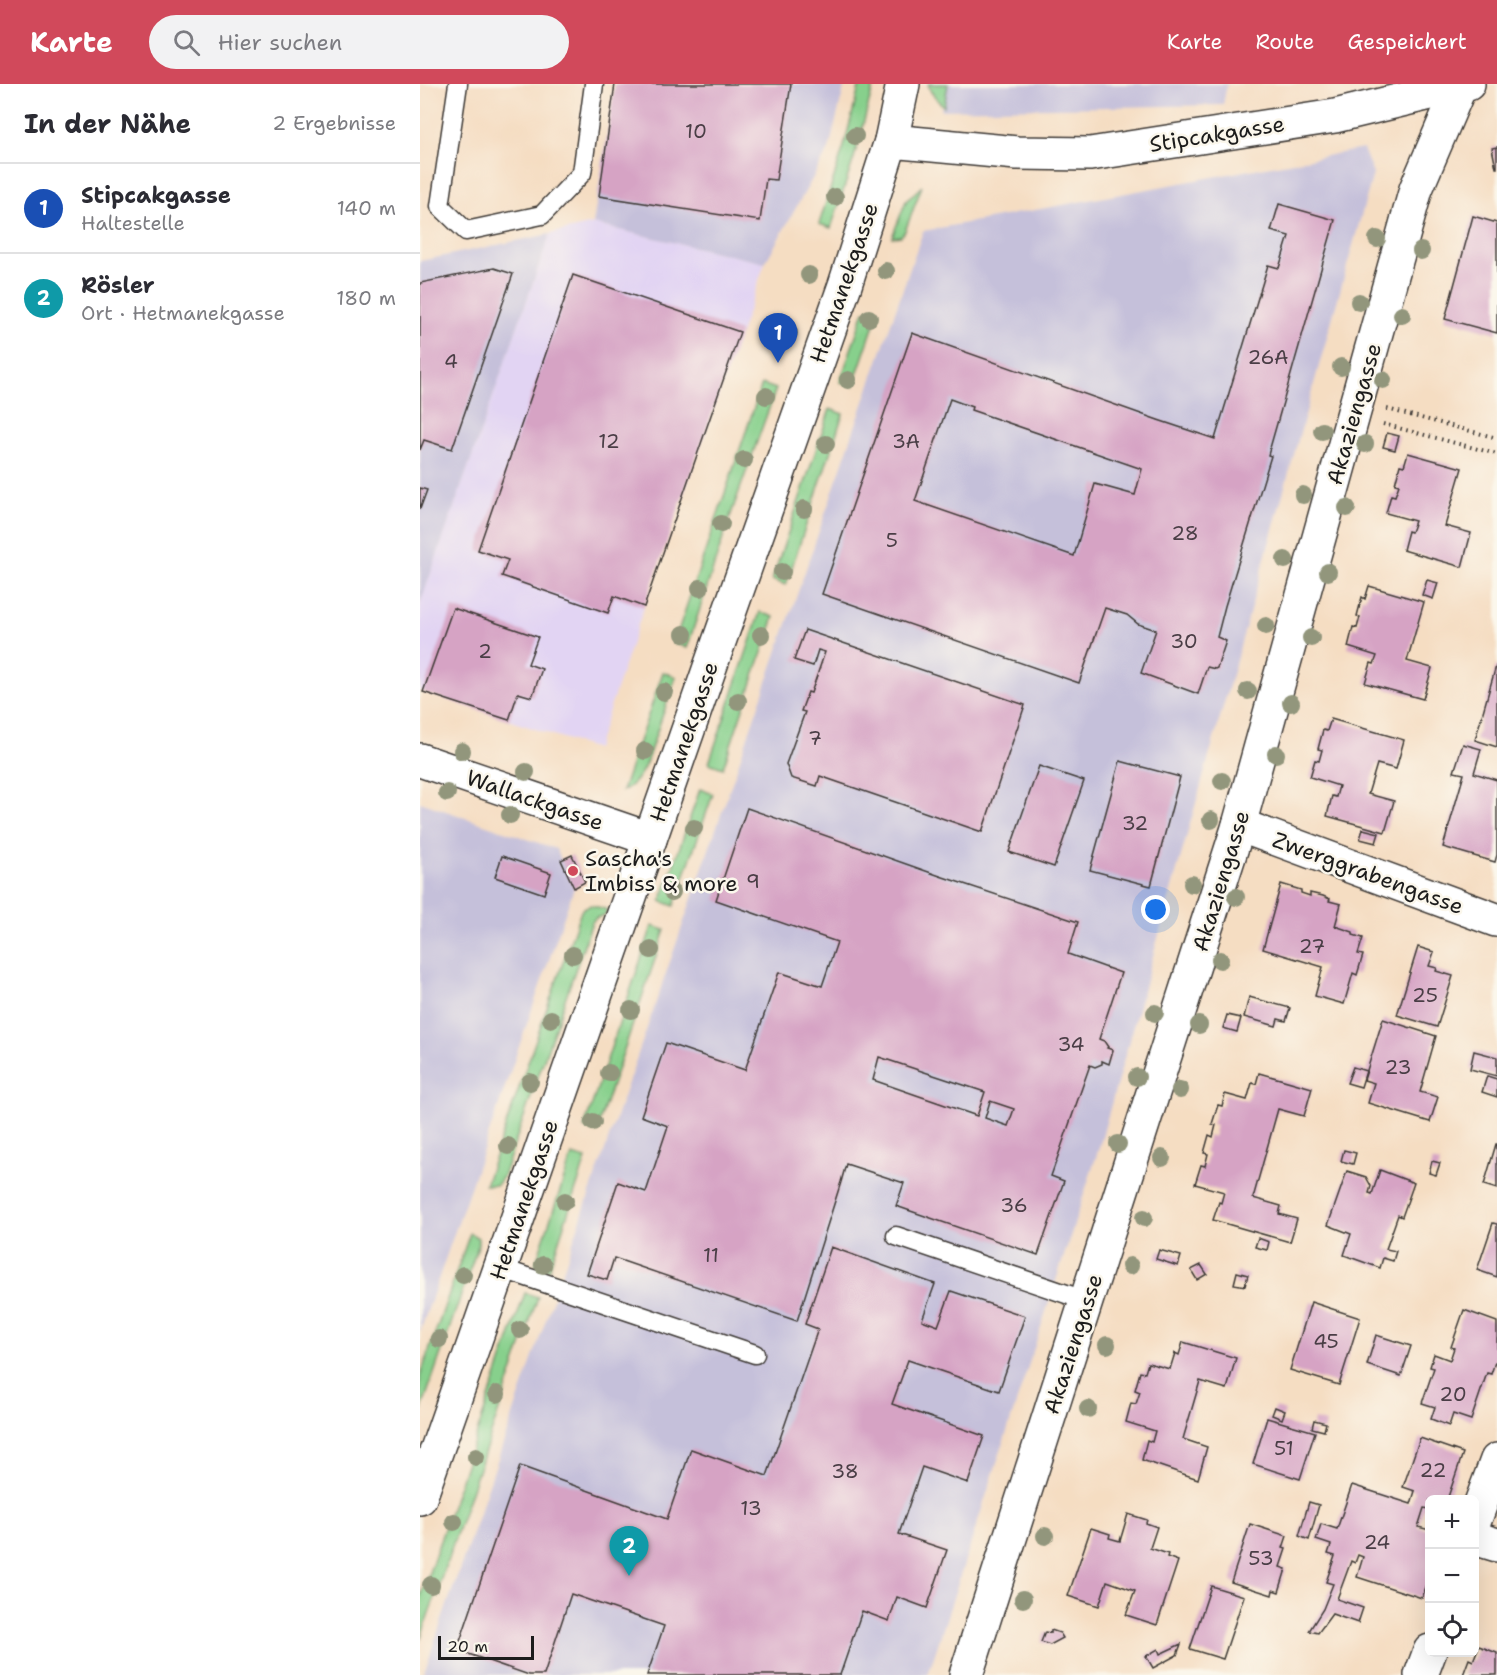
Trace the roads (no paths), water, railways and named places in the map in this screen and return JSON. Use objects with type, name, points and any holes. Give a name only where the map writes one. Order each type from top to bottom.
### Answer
[{"type":"street","name":"Hetmanekgasse","points":[[420,1498],[845,285],[891,141],[903,84]]},
{"type":"street","name":"Stipcakgasse","points":[[891,141],[1017,153],[1090,154],[1335,116],[1463,85]]},
{"type":"street","name":"Akaziengasse","points":[[966,1675],[1239,825],[1416,189],[1463,85]]},
{"type":"street","name":"Wallackgasse","points":[[420,760],[650,839]]},
{"type":"street","name":"Zwerggrabengasse","points":[[1239,825],[1496,920]]},
{"type":"street","points":[[1479,1509],[1497,1460]]},
{"type":"street","points":[[1479,1540],[1497,1545]]},
{"type":"street","points":[[1421,1675],[1428,1657]]},
{"type":"lane","points":[[458,84],[440,206],[466,231],[542,215],[582,173],[594,84]]},
{"type":"lane","points":[[896,1236],[1086,1301]]},
{"type":"lane","points":[[500,1268],[754,1354]]},
{"type":"place","name":"Stipcakgasse","points":[[778,363]]},
{"type":"place","name":"Sascha's Imbiss & more","points":[[573,871]]},
{"type":"place","name":"Rösler","points":[[629,1576]]}]
